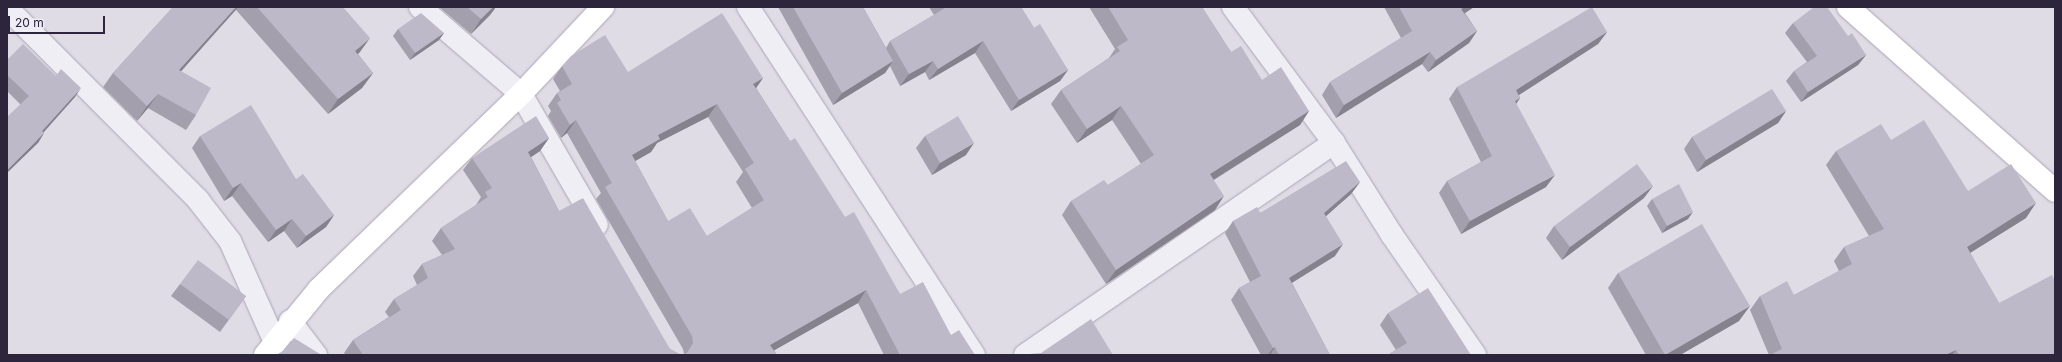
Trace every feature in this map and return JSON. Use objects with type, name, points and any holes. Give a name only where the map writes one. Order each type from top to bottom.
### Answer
[{"type":"street","points":[[420,7],[521,94],[609,245]]},
{"type":"street","points":[[270,348],[290,321],[320,289],[521,94],[604,7]]},
{"type":"street","points":[[748,7],[974,355]]},
{"type":"street","points":[[1232,7],[1334,143],[1392,235],[1475,355]]},
{"type":"street","points":[[1848,7],[2055,191]]},
{"type":"street","points":[[7,8],[198,200],[230,241],[270,348]]},
{"type":"street","points":[[1025,355],[1334,143]]},
{"type":"street","points":[[290,321],[316,355]]},
{"type":"building","points":[[173,7],[236,7],[179,70],[211,88],[196,115],[158,94],[147,106],[113,73]]},
{"type":"building","points":[[257,7],[343,7],[370,38],[355,51],[373,73],[338,99]]},
{"type":"building","points":[[467,7],[493,7],[481,19]]},
{"type":"building","points":[[793,7],[863,7],[893,61],[842,93]]},
{"type":"building","points":[[945,7],[1021,7],[1034,28],[1040,24],[1068,70],[1019,100],[983,41],[938,69],[933,61],[909,74],[890,41]]},
{"type":"building","points":[[1108,7],[1202,7],[1231,52],[1241,46],[1262,80],[1281,67],[1309,111],[1210,174],[1224,196],[1116,270],[1071,201],[1104,180],[1108,185],[1154,155],[1121,106],[1087,129],[1061,90],[1120,51],[1117,47],[1128,40]]},
{"type":"building","points":[[1399,7],[1464,7],[1461,9],[1477,31],[1436,60],[1430,52],[1344,105],[1330,82],[1412,31]]},
{"type":"building","points":[[1592,7],[1607,32],[1516,90],[1520,98],[1515,101],[1555,175],[1470,221],[1447,181],[1492,156],[1457,87]]},
{"type":"building","points":[[1814,7],[1827,7],[1848,36],[1852,33],[1866,55],[1808,92],[1794,71],[1817,56],[1793,23]]},
{"type":"building","points":[[421,13],[444,33],[415,53],[398,29]]},
{"type":"building","points":[[722,13],[763,78],[753,84],[790,141],[795,138],[845,217],[854,212],[900,294],[923,282],[951,335],[959,330],[975,355],[900,355],[866,290],[770,345],[777,355],[681,355],[687,353],[693,343],[692,336],[605,187],[612,183],[576,120],[570,125],[557,103],[561,100],[557,93],[572,84],[562,66],[571,56],[605,35],[628,72]],"holes":[[[717,104],[754,163],[745,169],[764,200],[707,236],[690,208],[668,221],[632,155],[660,139],[658,135]]]},
{"type":"building","points":[[23,44],[56,76],[61,69],[81,88],[42,131],[44,133],[7,170],[7,117],[29,96],[7,75],[7,60]]},
{"type":"building","points":[[1772,89],[1786,111],[1706,160],[1692,137]]},
{"type":"building","points":[[251,105],[296,179],[303,174],[334,215],[306,236],[292,219],[276,230],[241,183],[233,188],[200,136]]},
{"type":"building","points":[[536,116],[549,138],[528,152],[559,211],[583,198],[670,349],[681,355],[363,355],[353,340],[401,310],[394,299],[428,278],[422,264],[455,249],[441,228],[488,197],[485,192],[492,188],[472,158]]},
{"type":"building","points":[[958,116],[974,143],[940,163],[925,136]]},
{"type":"building","points":[[1924,120],[1968,191],[2011,164],[2036,203],[1967,247],[1999,303],[2052,275],[2055,281],[2055,355],[1959,355],[1956,350],[1945,355],[1770,355],[1782,349],[1760,296],[1787,281],[1794,295],[1852,264],[1844,247],[1884,229],[1836,151],[1881,124],[1891,140]]},
{"type":"building","points":[[1346,161],[1360,182],[1324,213],[1343,244],[1289,278],[1330,355],[1279,355],[1275,347],[1273,348],[1239,288],[1261,276],[1233,221],[1257,207],[1260,213]]},
{"type":"building","points":[[1637,164],[1653,186],[1570,247],[1554,226]]},
{"type":"building","points":[[1679,184],[1693,212],[1667,226],[1652,199]]},
{"type":"building","points":[[1702,224],[1750,306],[1665,355],[1618,273]]},
{"type":"building","points":[[198,260],[246,296],[229,320],[180,284]]},
{"type":"building","points":[[1428,288],[1471,355],[1387,355],[1407,343],[1388,313]]},
{"type":"building","points":[[1091,319],[1113,355],[1028,355],[1041,353]]},
{"type":"building","points":[[294,338],[320,355],[276,355],[283,351]]}]
